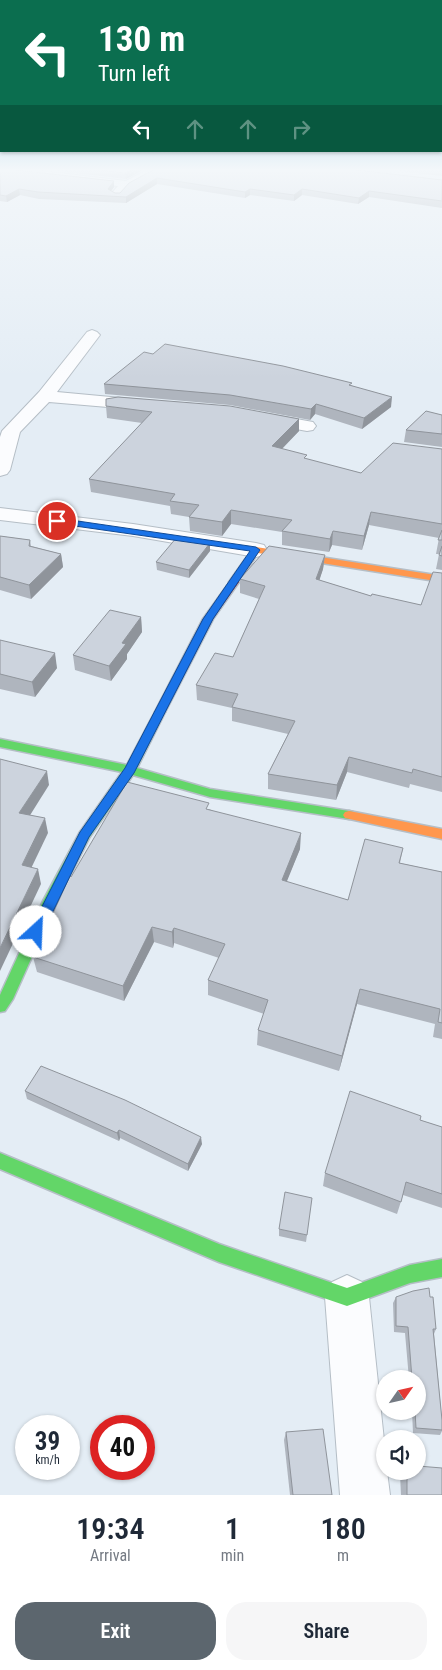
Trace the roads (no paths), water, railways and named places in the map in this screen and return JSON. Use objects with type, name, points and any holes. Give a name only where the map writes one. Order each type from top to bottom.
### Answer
[{"type":"street","points":[[0,470],[11,430],[45,396],[92,335]]},
{"type":"street","points":[[45,396],[163,407]]},
{"type":"street","points":[[249,416],[307,426]]},
{"type":"street","points":[[0,514],[133,530],[442,579]]},
{"type":"street","points":[[0,1006],[8,995],[50,901],[84,835],[130,770],[208,619],[256,550]]},
{"type":"street","points":[[0,743],[130,770],[210,793],[356,816],[442,834]]},
{"type":"street","points":[[0,1161],[219,1253],[347,1297],[410,1274],[442,1268]]},
{"type":"street","points":[[347,1297],[365,1495]]}]
